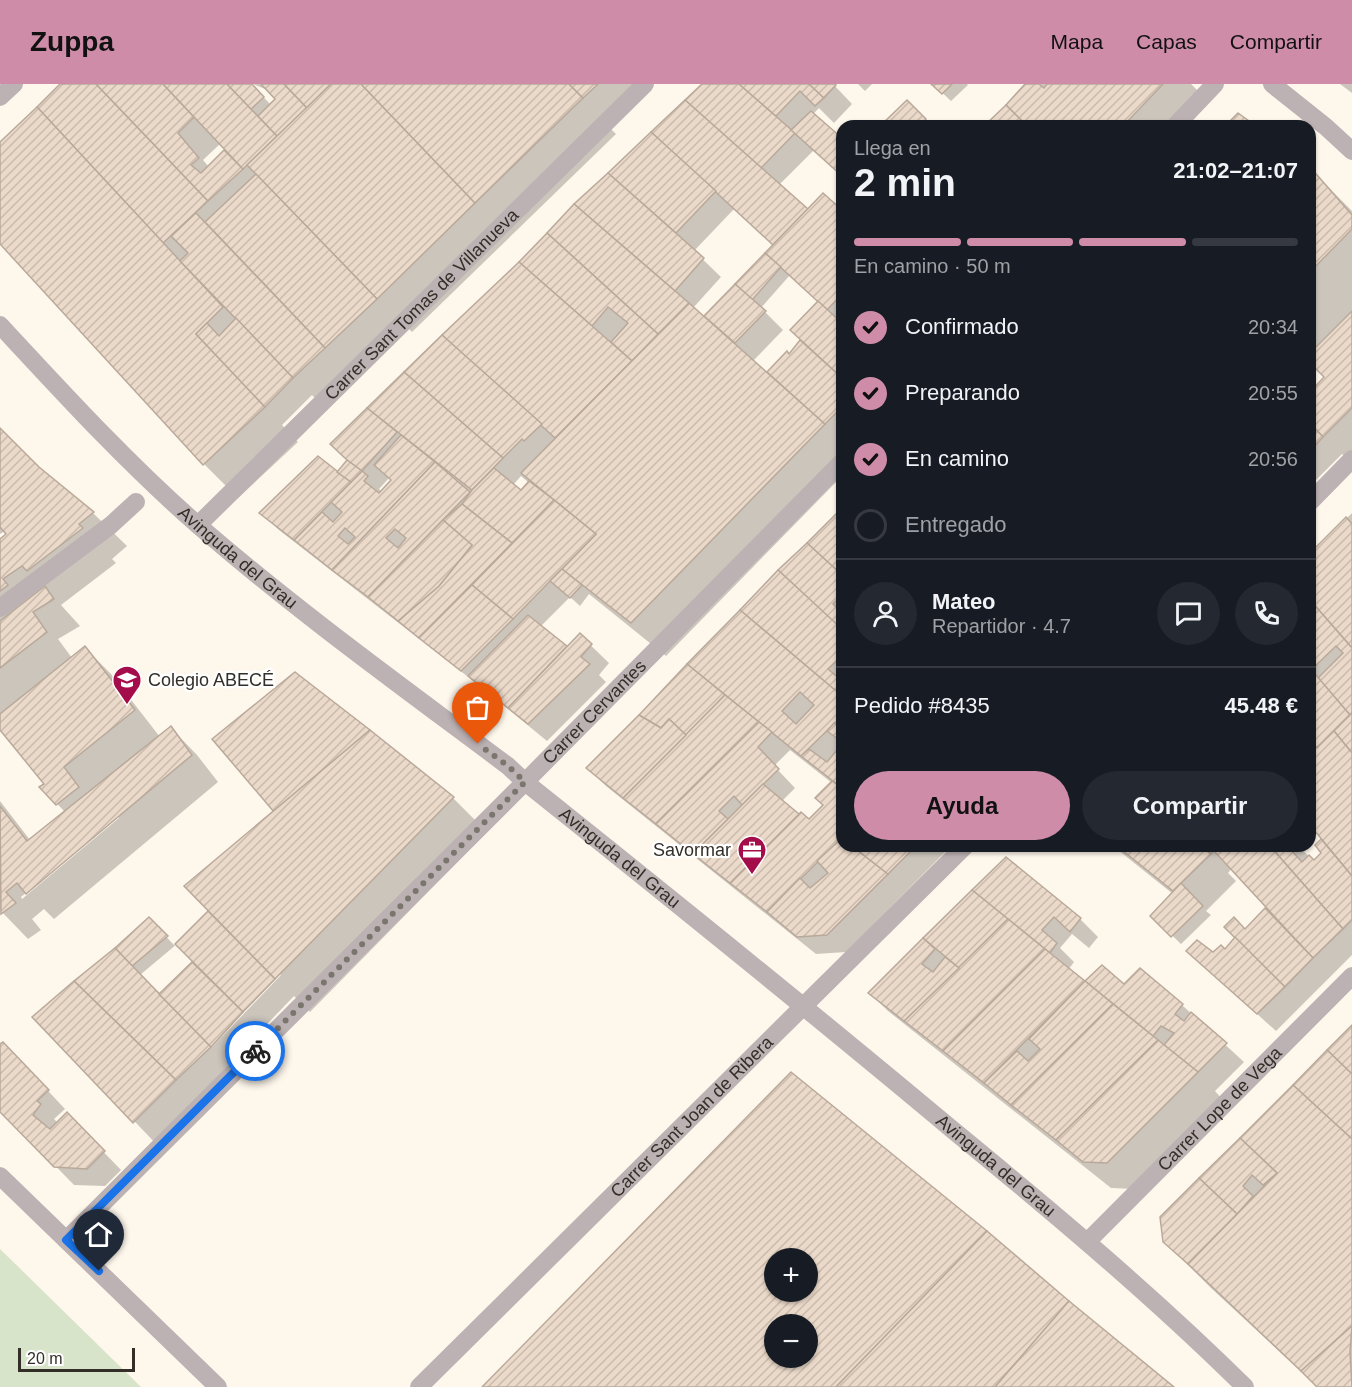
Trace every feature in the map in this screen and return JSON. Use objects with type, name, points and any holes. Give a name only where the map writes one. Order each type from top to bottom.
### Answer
[{"type":"street","points":[[0,98],[14,84]]},
{"type":"street","name":"Carrer Sant Tomas de Villanueva","points":[[198,525],[645,84]]},
{"type":"street","points":[[1181,120],[1215,84]]},
{"type":"street","points":[[1272,84],[1352,151]]},
{"type":"street","name":"Avinguda del Grau","points":[[0,325],[105,436],[198,525],[243,563],[508,766],[805,1006],[1088,1242],[1198,1341],[1245,1387]]},
{"type":"street","points":[[1316,496],[1352,459]]},
{"type":"street","name":"Carrer Cervantes","points":[[66,1240],[836,468]]},
{"type":"street","points":[[0,608],[111,525],[136,502]]},
{"type":"street","name":"Carrer Sant Joan de Ribera","points":[[419,1387],[959,852]]},
{"type":"street","name":"Carrer Lope de Vega","points":[[1088,1242],[1352,976]]},
{"type":"street","points":[[0,1176],[218,1387]]},
{"type":"green space","points":[[0,1249],[141,1387],[0,1387]]},
{"type":"building","points":[[60,84],[96,84],[208,201],[163,243],[37,107]]},
{"type":"building","points":[[96,84],[163,84],[194,117],[178,133],[199,158],[191,165],[201,173],[224,150],[243,169],[208,201]]},
{"type":"building","points":[[163,84],[227,84],[277,136],[243,169]]},
{"type":"building","points":[[227,84],[252,84],[264,97],[251,109]]},
{"type":"building","points":[[261,84],[284,84],[307,108],[277,136],[258,116],[275,99]]},
{"type":"building","points":[[284,84],[331,84],[307,108]]},
{"type":"building","points":[[331,84],[361,84],[475,203],[377,299],[247,165]]},
{"type":"building","points":[[361,84],[569,84],[583,98],[475,203]]},
{"type":"building","points":[[569,84],[598,84],[583,98]]},
{"type":"building","points":[[702,84],[739,84],[795,133],[761,168],[685,100]]},
{"type":"building","points":[[739,84],[809,84],[824,98],[815,106],[800,91],[776,116]]},
{"type":"building","points":[[809,84],[835,84],[836,85],[824,98]]},
{"type":"building","points":[[931,84],[952,84],[942,94]]},
{"type":"building","points":[[1025,84],[1039,84],[1044,88],[1047,84],[1163,84],[1129,120],[1021,120],[1006,105]]},
{"type":"building","points":[[685,100],[808,209],[773,245],[651,132]]},
{"type":"building","points":[[907,100],[926,119],[925,120],[886,120]]},
{"type":"building","points":[[1006,105],[1021,120],[990,120]]},
{"type":"building","points":[[37,107],[223,307],[196,334],[265,407],[203,465],[0,244],[0,142]]},
{"type":"building","points":[[811,111],[836,133],[836,170],[791,130]]},
{"type":"building","points":[[1238,113],[1248,120],[1231,120]]},
{"type":"building","points":[[651,132],[716,191],[676,233],[608,173]]},
{"type":"building","points":[[608,173],[704,258],[675,291],[574,204]]},
{"type":"building","points":[[256,174],[377,299],[325,348],[205,222]]},
{"type":"building","points":[[1316,174],[1352,215],[1352,229],[1316,266]]},
{"type":"building","points":[[823,193],[836,205],[836,300],[827,310],[765,253]]},
{"type":"building","points":[[574,204],[689,303],[658,334],[547,233]]},
{"type":"building","points":[[196,213],[325,348],[293,378],[180,261],[188,253],[171,236]]},
{"type":"building","points":[[547,233],[658,334],[632,361],[611,342],[628,323],[608,307],[592,326],[519,262]]},
{"type":"building","points":[[765,253],[781,267],[752,300],[735,284]]},
{"type":"building","points":[[519,262],[632,361],[555,438],[442,335]]},
{"type":"building","points":[[735,284],[766,311],[735,343],[704,316]]},
{"type":"building","points":[[818,301],[836,318],[836,372],[790,330]]},
{"type":"building","points":[[689,303],[825,424],[631,623],[562,569],[596,534],[521,473]]},
{"type":"building","points":[[1352,311],[1352,408],[1323,437],[1316,429],[1316,386],[1324,377],[1316,369],[1316,347]]},
{"type":"building","points":[[236,318],[293,378],[265,407],[196,334],[207,323],[219,336]]},
{"type":"building","points":[[442,335],[542,424],[524,441],[522,439],[503,458],[404,372]]},
{"type":"building","points":[[800,340],[836,373],[836,413],[825,424],[767,372],[787,351],[789,354]]},
{"type":"building","points":[[404,372],[503,458],[472,490],[367,408]]},
{"type":"building","points":[[367,408],[397,432],[362,471],[330,444]]},
{"type":"building","points":[[0,428],[39,467],[94,512],[79,524],[83,528],[27,571],[22,566],[3,579],[8,585],[0,591],[0,539],[6,534],[0,527]]},
{"type":"building","points":[[1316,429],[1323,437],[1316,445]]},
{"type":"building","points":[[401,435],[435,462],[332,570],[294,540],[322,512],[333,522],[342,512],[331,502],[362,471],[368,476],[364,481],[379,493],[391,480],[374,465]],"holes":[[[345,528],[355,537],[348,544],[338,536]]]},
{"type":"building","points":[[318,456],[351,482],[294,540],[259,513]]},
{"type":"building","points":[[347,460],[362,471],[351,482],[337,472]]},
{"type":"building","points":[[435,462],[470,492],[368,597],[332,570]],"holes":[[[395,529],[406,538],[398,548],[386,538]]]},
{"type":"building","points":[[494,468],[521,490],[529,481],[554,500],[512,543],[462,504],[472,490]]},
{"type":"building","points":[[554,500],[596,534],[513,619],[472,585]]},
{"type":"building","points":[[462,504],[512,543],[419,638],[398,621],[439,586],[472,545],[443,520]]},
{"type":"building","points":[[836,514],[836,570],[807,543]]},
{"type":"building","points":[[1346,517],[1352,524],[1352,648],[1316,607],[1316,547]]},
{"type":"building","points":[[443,520],[472,545],[439,586],[398,621],[368,597]]},
{"type":"building","points":[[807,543],[836,570],[836,601],[833,604],[836,607],[836,624],[778,570]]},
{"type":"building","points":[[562,569],[582,585],[570,598],[550,581]]},
{"type":"building","points":[[778,570],[836,623],[836,662],[828,669],[836,676],[836,691],[740,610]]},
{"type":"building","points":[[472,585],[513,619],[461,671],[419,638]]},
{"type":"building","points":[[45,586],[54,599],[33,612],[47,632],[0,668],[0,621]]},
{"type":"building","points":[[1316,607],[1352,648],[1352,713],[1350,715],[1318,678],[1343,653],[1336,646],[1316,665]]},
{"type":"building","points":[[740,610],[836,691],[836,722],[801,756],[687,664]],"holes":[[[800,692],[814,705],[796,724],[782,711]]]},
{"type":"building","points":[[528,615],[567,646],[508,708],[468,676]]},
{"type":"building","points":[[580,633],[592,644],[581,657],[590,664],[528,724],[508,708]]},
{"type":"building","points":[[85,646],[135,710],[64,767],[79,787],[56,805],[39,787],[44,784],[0,730],[0,714]]},
{"type":"building","points":[[687,664],[725,695],[686,735],[669,719],[661,728],[639,715]]},
{"type":"building","points":[[295,672],[370,730],[274,812],[212,739]]},
{"type":"building","points":[[1316,675],[1350,715],[1316,747]]},
{"type":"building","points":[[725,695],[759,722],[656,824],[623,798]]},
{"type":"building","points":[[1352,713],[1352,753],[1334,731]]},
{"type":"building","points":[[639,715],[661,728],[669,719],[686,735],[623,798],[586,768]]},
{"type":"building","points":[[759,722],[772,732],[758,747],[779,769],[742,805],[734,796],[719,811],[728,819],[693,854],[656,824]]},
{"type":"building","points":[[834,723],[836,738],[827,731]]},
{"type":"building","points":[[171,726],[192,755],[26,894],[17,883],[6,892],[16,903],[1,914],[0,806],[27,841]]},
{"type":"building","points":[[370,730],[454,797],[275,979],[184,886]]},
{"type":"building","points":[[1334,731],[1352,753],[1352,876],[1316,832],[1317,748]]},
{"type":"building","points":[[809,749],[827,762],[836,751],[836,783],[801,756]]},
{"type":"building","points":[[832,781],[836,784],[836,844],[767,912],[730,883],[801,812],[809,819],[823,805],[815,798]]},
{"type":"building","points":[[763,784],[799,814],[730,883],[693,854]]},
{"type":"building","points":[[1321,839],[1352,876],[1352,920],[1343,929],[1275,852],[1293,852],[1302,862],[1309,855],[1314,860],[1321,853],[1316,844]]},
{"type":"building","points":[[836,844],[836,852],[860,852],[888,874],[827,935],[797,937],[767,912],[800,878],[810,888],[828,873],[817,861]]},
{"type":"building","points":[[860,852],[910,852],[888,874]]},
{"type":"building","points":[[1124,852],[1208,852],[1211,854],[1173,891]]},
{"type":"building","points":[[1215,852],[1275,852],[1343,929],[1313,958]]},
{"type":"building","points":[[1006,857],[1081,918],[1070,932],[1054,917],[1042,930],[1057,943],[1050,953],[972,890]]},
{"type":"building","points":[[1181,883],[1203,906],[1171,937],[1150,916]]},
{"type":"building","points":[[972,890],[1008,919],[959,968],[923,938]]},
{"type":"building","points":[[1265,908],[1313,958],[1285,987],[1224,927],[1234,917],[1245,929]]},
{"type":"building","points":[[208,911],[275,979],[243,1012],[175,944]]},
{"type":"building","points":[[149,917],[168,936],[132,966],[115,948]]},
{"type":"building","points":[[1008,919],[1045,949],[943,1051],[904,1021]]},
{"type":"building","points":[[1235,937],[1285,987],[1257,1014],[1186,951],[1197,940],[1213,952],[1221,945],[1225,949]]},
{"type":"building","points":[[923,938],[935,949],[922,964],[933,972],[945,957],[959,968],[904,1021],[868,993]]},
{"type":"building","points":[[115,948],[211,1047],[176,1080],[74,981]]},
{"type":"building","points":[[1045,949],[1085,981],[984,1083],[943,1051]]},
{"type":"building","points":[[192,962],[243,1012],[211,1047],[159,994]]},
{"type":"building","points":[[1102,965],[1124,984],[1140,968],[1183,1004],[1175,1014],[1184,1021],[1191,1012],[1227,1043],[1198,1072],[1164,1045],[1174,1033],[1161,1026],[1153,1036],[1085,981]]},
{"type":"building","points":[[74,981],[176,1080],[133,1123],[32,1017]]},
{"type":"building","points":[[1085,981],[1113,1004],[1011,1105],[984,1083],[1017,1051],[1028,1061],[1040,1049],[1029,1039]]},
{"type":"building","points":[[1113,1004],[1158,1040],[1056,1140],[1011,1105]]},
{"type":"building","points":[[1352,1025],[1352,1074],[1327,1050]]},
{"type":"building","points":[[1158,1040],[1198,1072],[1107,1163],[1083,1162],[1056,1140]]},
{"type":"building","points":[[3,1042],[49,1090],[37,1101],[41,1104],[33,1115],[50,1129],[67,1112],[105,1151],[87,1169],[54,1167],[0,1112],[0,1044]]},
{"type":"building","points":[[1327,1050],[1352,1074],[1352,1139],[1293,1085]]},
{"type":"building","points":[[791,1072],[987,1231],[836,1387],[482,1387]]},
{"type":"building","points":[[1293,1085],[1352,1139],[1352,1326],[1301,1371],[1188,1264],[1277,1173],[1240,1138]]},
{"type":"building","points":[[1240,1138],[1277,1173],[1263,1185],[1252,1175],[1243,1186],[1253,1196],[1237,1214],[1199,1178]]},
{"type":"building","points":[[1199,1178],[1237,1214],[1188,1264],[1163,1242],[1160,1217]]},
{"type":"building","points":[[987,1231],[1069,1301],[995,1387],[836,1387]]},
{"type":"building","points":[[1069,1301],[1174,1387],[995,1387]]},
{"type":"building","points":[[1352,1326],[1350,1352],[1352,1387],[1317,1387],[1301,1371]]},
{"type":"way so far","points":[[255,1051],[525,782],[478,744]]},
{"type":"place","name":"Colegio ABECÉ","points":[[127,706]]},
{"type":"place","name":"Savormar","points":[[752,876]]},
{"type":"route","points":[[99,1271],[66,1240],[255,1051]]}]
